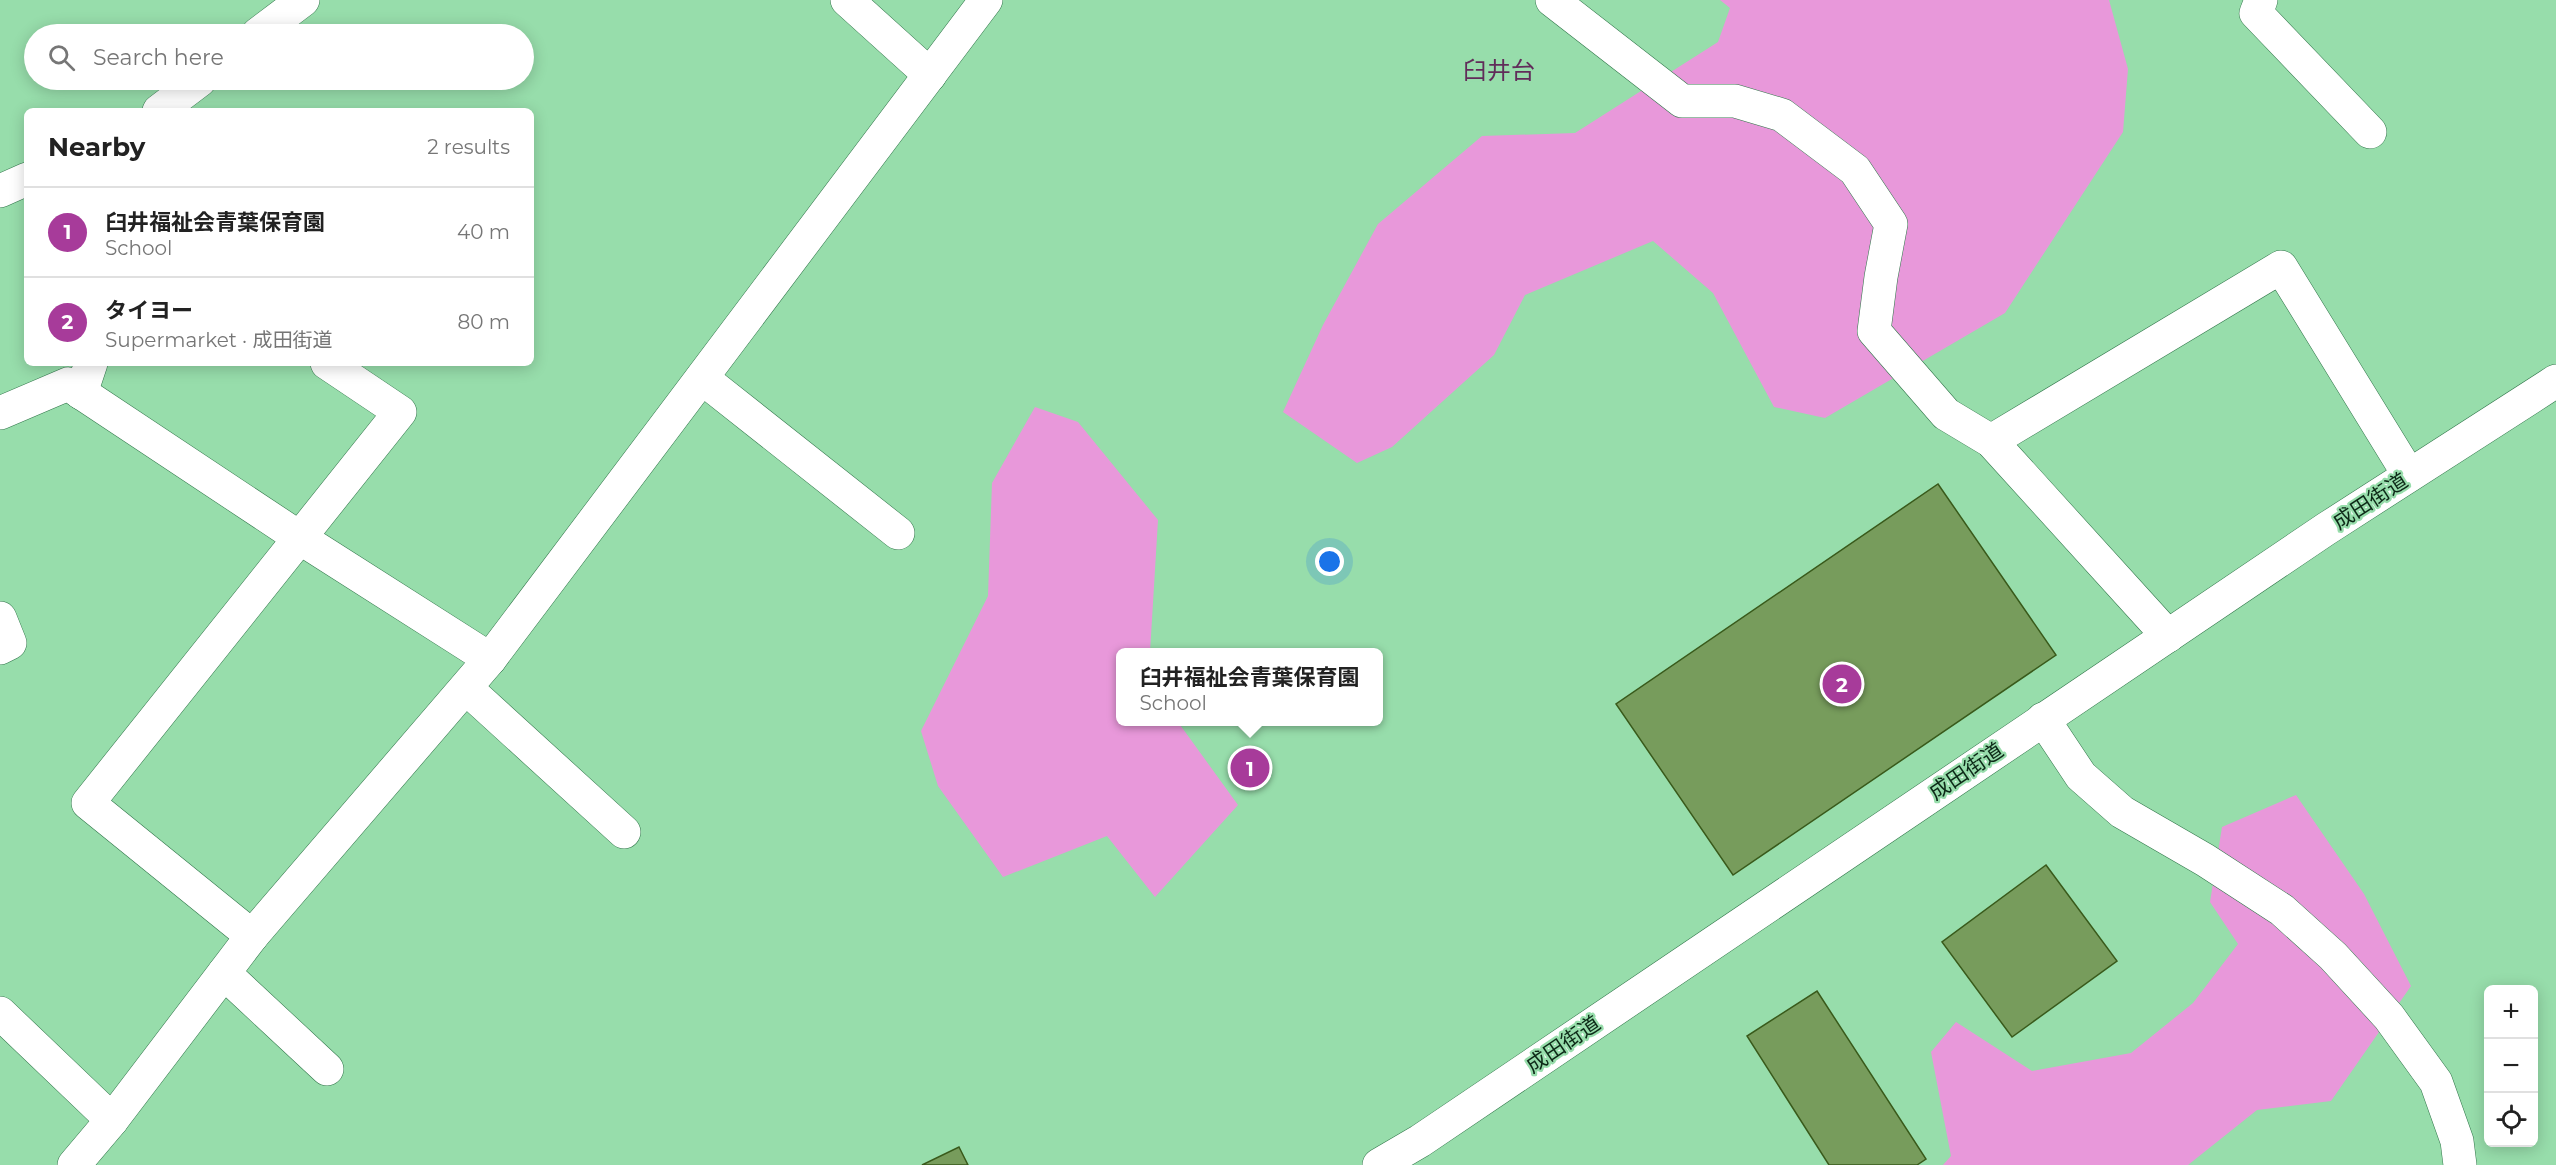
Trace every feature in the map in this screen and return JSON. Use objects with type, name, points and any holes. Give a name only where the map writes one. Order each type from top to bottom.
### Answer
[{"type":"main road","points":[[271,24],[303,0]]},
{"type":"main road","points":[[847,0],[930,75]]},
{"type":"main road","points":[[74,1165],[112,1120],[252,936],[490,659],[986,0]]},
{"type":"main road","points":[[1552,0],[1682,101],[1735,101],[1782,115],[1855,170],[1891,224],[1874,330],[1946,414],[1991,441],[2168,636]]},
{"type":"main road","points":[[2261,0],[2256,13],[2370,132]]},
{"type":"main road","points":[[163,108],[187,90]]},
{"type":"main road","points":[[0,191],[24,180]]},
{"type":"main road","points":[[1991,441],[2281,267],[2409,475]]},
{"type":"main road","points":[[252,936],[88,802],[400,412],[331,366]]},
{"type":"main road","points":[[0,413],[86,378],[300,538],[490,659]]},
{"type":"main road","points":[[702,378],[898,533]]},
{"type":"main road","name":"成田街道","points":[[1378,1165],[1420,1141],[2043,719],[2409,475],[2556,381]]},
{"type":"main road","points":[[0,618],[10,643],[0,648]]},
{"type":"main road","points":[[466,687],[624,832]]},
{"type":"main road","points":[[2043,719],[2081,776],[2122,812],[2205,860],[2282,910],[2333,956],[2389,1017],[2436,1082],[2457,1141],[2460,1165]]},
{"type":"main road","points":[[224,973],[327,1069]]},
{"type":"main road","points":[[0,1013],[112,1120]]},
{"type":"shaded area","points":[[1720,0],[2109,0],[2128,69],[2123,132],[2005,313],[1825,418],[1774,407],[1713,293],[1653,241],[1525,295],[1494,355],[1392,447],[1357,463],[1283,412],[1323,325],[1378,224],[1482,136],[1575,133],[1718,42],[1730,8]]},
{"type":"shaded area","points":[[1035,407],[1078,422],[1158,520],[1150,648],[1116,648],[1116,726],[1181,726],[1238,805],[1155,897],[1107,836],[1003,877],[938,786],[921,731],[988,596],[992,483]]},
{"type":"shaded area","points":[[2296,795],[2364,894],[2411,986],[2331,1101],[2257,1110],[2188,1165],[1943,1165],[1951,1156],[1931,1052],[1956,1022],[2032,1071],[2131,1053],[2193,1003],[2238,944],[2210,902],[2222,827]]},
{"type":"building","points":[[1938,484],[2056,655],[1733,875],[1616,704]]},
{"type":"building","points":[[2046,865],[2117,961],[2012,1037],[1942,942]]},
{"type":"building","points":[[1817,991],[1926,1159],[1917,1165],[1829,1165],[1747,1036]]},
{"type":"building","points":[[959,1147],[968,1165],[922,1165]]},
{"type":"place","name":"タイヨー","points":[[1842,684]]},
{"type":"place","name":"臼井福祉会青葉保育園","points":[[1250,768]]},
{"type":"district","name":"臼井台","points":[[1499,70]]}]
